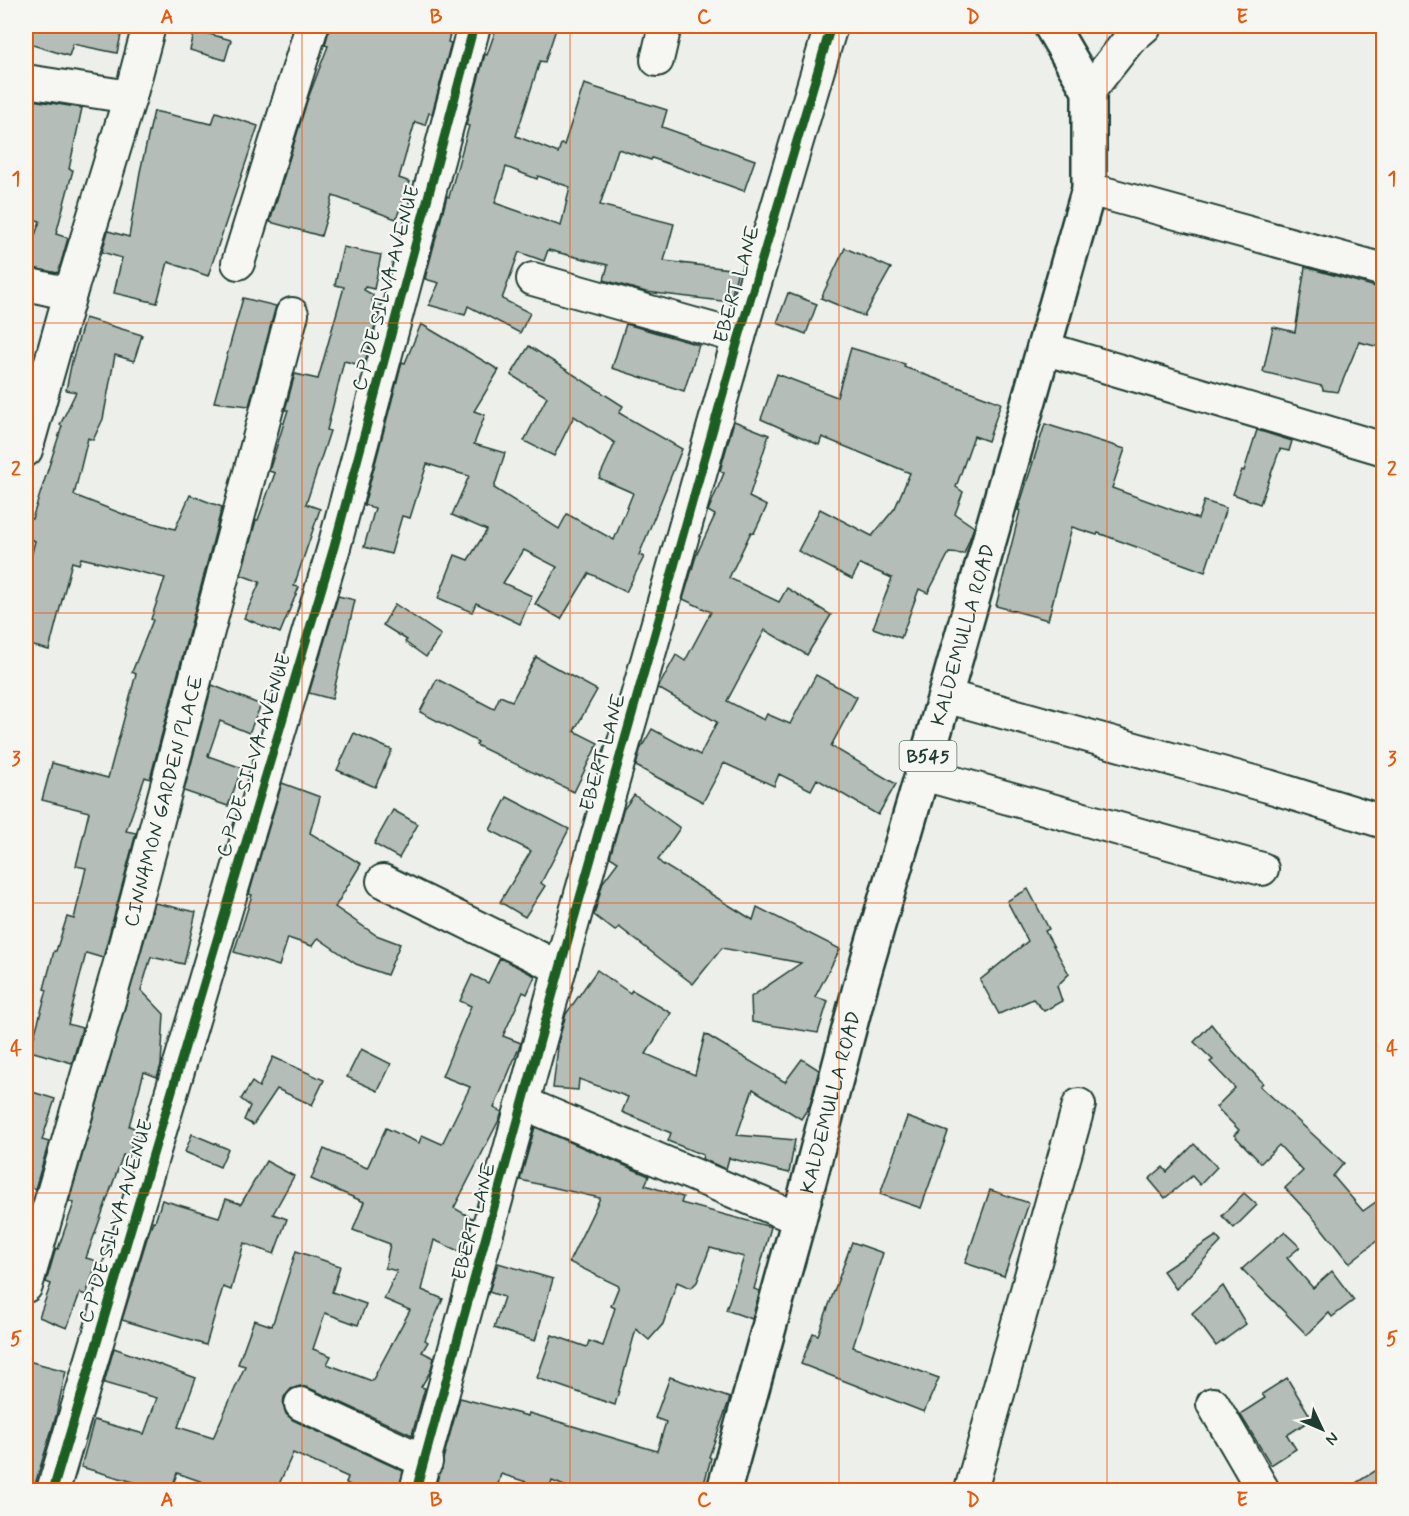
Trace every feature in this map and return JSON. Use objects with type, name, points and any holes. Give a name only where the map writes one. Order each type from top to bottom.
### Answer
[{"type":"main road","points":[[1051,26],[1089,91]]},
{"type":"main road","name":"KALDEMULLA ROAD","points":[[724,1491],[800,1219],[862,980],[1089,189],[1089,91]]},
{"type":"street","points":[[26,450],[69,294],[130,97],[149,26]]},
{"type":"street","points":[[238,263],[312,26]]},
{"type":"street","name":"C P DE SILVA AVENUE","points":[[53,1491],[334,547],[474,26]]},
{"type":"street","points":[[657,60],[665,26]]},
{"type":"street","name":"EBERT LANE","points":[[421,1476],[560,968],[739,337],[831,26]]},
{"type":"street","points":[[1089,91],[1129,40],[1145,26]]},
{"type":"street","points":[[26,81],[130,97]]},
{"type":"street","points":[[1089,189],[1383,270]]},
{"type":"street","points":[[533,279],[739,337]]},
{"type":"street","points":[[26,284],[69,294]]},
{"type":"street","name":"CINNAMON GARDEN PLACE","points":[[26,1286],[120,963],[292,314]]},
{"type":"street","points":[[1043,348],[1383,448]]},
{"type":"street","points":[[945,696],[1268,786],[1383,822]]},
{"type":"street","points":[[922,774],[1262,869]]},
{"type":"street","points":[[384,881],[560,968]]},
{"type":"street","points":[[523,1103],[800,1219]]},
{"type":"street","points":[[971,1491],[1079,1105]]},
{"type":"street","points":[[301,1404],[421,1476]]},
{"type":"street","points":[[1213,1404],[1263,1491]]},
{"type":"building","points":[[26,26],[123,26],[117,53],[73,44],[69,56],[26,43]]},
{"type":"building","points":[[330,26],[452,26],[448,42],[451,43],[432,114],[429,113],[425,125],[415,122],[399,178],[410,182],[396,219],[333,196],[321,236],[270,222],[307,101],[328,46],[325,45]]},
{"type":"building","points":[[497,26],[557,26],[545,62],[540,61],[516,136],[558,153],[561,144],[564,145],[584,84],[667,110],[662,127],[755,160],[744,191],[652,158],[651,160],[618,149],[600,205],[674,224],[664,261],[738,270],[730,302],[646,292],[604,280],[608,265],[548,250],[544,261],[519,252],[502,299],[530,313],[520,333],[468,306],[465,315],[429,305],[439,283],[425,279],[469,126],[466,125],[485,54],[487,55]],"holes":[[[506,167],[537,179],[538,176],[570,187],[561,226],[495,203]]]},
{"type":"building","points":[[195,30],[231,40],[225,60],[190,50]]},
{"type":"building","points":[[26,99],[82,108],[69,169],[73,170],[56,234],[68,238],[58,273],[26,267],[40,221],[26,217],[26,178],[32,153],[26,152]]},
{"type":"building","points":[[154,111],[212,124],[216,112],[258,126],[208,276],[168,262],[157,303],[114,293],[122,258],[102,252],[108,231],[129,237],[140,172]]},
{"type":"building","points":[[343,247],[381,255],[374,289],[365,287],[364,290],[373,295],[372,301],[381,303],[364,366],[344,361],[327,430],[330,431],[306,504],[320,509],[294,586],[299,587],[280,633],[244,618],[260,582],[241,575],[256,520],[258,520],[275,473],[269,471],[288,410],[285,410],[295,374],[318,379],[344,287],[335,285]]},
{"type":"building","points":[[845,248],[891,268],[864,316],[821,298]]},
{"type":"building","points":[[1305,267],[1383,289],[1383,348],[1359,342],[1338,392],[1323,390],[1322,386],[1263,372],[1273,327],[1295,332]]},
{"type":"building","points":[[788,293],[817,304],[806,334],[777,323]]},
{"type":"building","points":[[243,298],[276,306],[249,406],[214,402]]},
{"type":"building","points":[[85,318],[142,335],[134,361],[115,355],[103,419],[93,440],[88,438],[74,495],[128,516],[175,529],[190,495],[222,507],[150,779],[145,777],[126,831],[136,833],[103,958],[86,953],[68,1024],[82,1028],[72,1063],[30,1051],[47,990],[44,989],[54,951],[56,951],[67,917],[74,919],[86,868],[76,866],[89,812],[42,800],[52,763],[108,778],[136,674],[132,672],[153,620],[151,619],[165,578],[81,558],[79,564],[72,562],[49,650],[26,644],[26,577],[35,541],[26,537],[26,516],[32,519],[62,426],[60,425],[76,392],[66,390]]},
{"type":"building","points":[[421,324],[499,370],[474,411],[485,415],[474,444],[505,453],[494,488],[559,529],[567,514],[614,540],[633,493],[599,478],[615,443],[574,416],[554,456],[524,441],[547,397],[511,375],[529,346],[623,406],[619,413],[682,449],[639,555],[644,557],[626,592],[589,573],[561,619],[535,604],[557,567],[524,550],[503,583],[532,596],[520,624],[476,603],[472,612],[438,598],[455,555],[468,560],[487,530],[452,515],[469,476],[427,464],[410,518],[402,516],[391,554],[364,547],[375,508],[364,505],[402,362],[405,363]]},
{"type":"building","points":[[626,324],[699,345],[684,391],[612,368]]},
{"type":"building","points":[[851,348],[905,364],[904,367],[1001,403],[988,441],[974,436],[956,487],[963,492],[955,514],[974,527],[964,554],[949,553],[928,593],[919,589],[901,638],[873,628],[892,578],[860,564],[852,579],[798,551],[820,509],[872,536],[895,508],[910,473],[822,437],[819,445],[761,419],[777,374],[837,397]]},
{"type":"building","points":[[734,421],[769,435],[749,497],[767,506],[754,533],[751,532],[729,578],[779,602],[787,588],[831,615],[807,655],[765,630],[727,701],[764,720],[767,714],[790,724],[816,675],[857,697],[831,746],[896,784],[878,815],[817,779],[811,790],[779,774],[774,786],[724,763],[703,802],[636,766],[640,750],[652,729],[700,755],[717,722],[658,688],[676,655],[685,661],[711,612],[683,599],[696,556],[715,515],[708,511],[724,473],[720,471]]},
{"type":"building","points":[[1045,424],[1125,449],[1112,488],[1198,519],[1204,501],[1226,508],[1205,572],[1098,533],[1097,535],[1072,527],[1048,620],[996,606],[1020,511],[1018,510]]},
{"type":"building","points":[[1257,430],[1292,441],[1289,451],[1280,449],[1260,504],[1233,494],[1242,470],[1244,471]]},
{"type":"building","points":[[338,596],[355,600],[332,699],[309,693]]},
{"type":"building","points":[[395,604],[441,635],[426,657],[405,642],[407,640],[383,625]]},
{"type":"building","points":[[536,657],[597,690],[574,731],[598,743],[574,792],[476,745],[478,742],[420,712],[437,679],[494,709],[500,696],[512,701]]},
{"type":"building","points":[[212,685],[261,705],[249,733],[220,721],[208,756],[242,768],[228,806],[184,791]]},
{"type":"building","points":[[354,733],[392,750],[375,787],[337,770]]},
{"type":"building","points":[[282,783],[320,797],[310,833],[361,864],[335,907],[376,935],[400,944],[387,975],[356,964],[318,938],[312,946],[288,938],[279,966],[234,952]]},
{"type":"building","points":[[634,795],[680,828],[658,860],[662,864],[753,920],[757,907],[840,949],[815,997],[828,1001],[818,1033],[752,1022],[751,997],[801,963],[722,948],[693,984],[619,927],[615,931],[594,915],[603,882],[618,862],[610,857],[623,810]]},
{"type":"building","points":[[507,797],[569,829],[541,883],[545,886],[525,917],[500,902],[531,851],[490,830]]},
{"type":"building","points":[[393,810],[418,824],[399,858],[374,844]]},
{"type":"building","points":[[1028,889],[1049,929],[1045,931],[1069,974],[1057,986],[1062,1001],[1044,1011],[1033,999],[999,1014],[980,980],[1028,941],[1007,901]]},
{"type":"building","points":[[155,903],[196,912],[184,964],[151,957],[141,990],[164,1014],[161,1065],[157,1077],[144,1072],[129,1126],[137,1129],[128,1157],[123,1155],[86,1258],[97,1261],[86,1295],[80,1293],[67,1328],[39,1317],[51,1284],[46,1282],[56,1248],[58,1249],[74,1203],[69,1201]]},
{"type":"building","points":[[500,958],[535,976],[527,994],[523,992],[503,1036],[521,1043],[494,1108],[502,1112],[500,1118],[454,1208],[472,1218],[463,1253],[434,1240],[422,1290],[443,1299],[425,1340],[428,1342],[422,1352],[434,1358],[430,1372],[421,1387],[425,1388],[412,1435],[309,1388],[300,1386],[291,1389],[284,1397],[283,1405],[286,1414],[293,1420],[403,1471],[399,1491],[361,1491],[346,1483],[348,1477],[293,1453],[276,1491],[217,1491],[217,1487],[177,1473],[171,1491],[134,1491],[137,1483],[81,1467],[94,1420],[144,1434],[157,1398],[104,1383],[114,1348],[196,1378],[178,1427],[213,1438],[245,1366],[238,1364],[254,1320],[272,1326],[296,1251],[340,1266],[332,1292],[366,1304],[358,1325],[325,1313],[313,1349],[331,1356],[327,1364],[372,1381],[410,1310],[384,1299],[397,1271],[385,1268],[390,1244],[353,1230],[364,1202],[311,1179],[324,1149],[367,1168],[386,1128],[419,1143],[422,1135],[442,1144],[470,1087],[442,1076],[471,1006],[460,1001],[472,975],[488,983]]},
{"type":"building","points":[[597,970],[630,993],[632,990],[671,1013],[646,1054],[695,1075],[705,1034],[785,1082],[802,1059],[819,1070],[810,1105],[801,1119],[753,1089],[737,1135],[795,1140],[789,1173],[729,1158],[726,1169],[702,1159],[703,1155],[668,1141],[671,1133],[622,1112],[628,1097],[579,1079],[578,1090],[553,1088],[559,1039],[566,1014]]},
{"type":"building","points":[[1211,1024],[1263,1083],[1260,1086],[1344,1163],[1333,1176],[1363,1211],[1383,1197],[1383,1236],[1349,1263],[1315,1220],[1285,1188],[1303,1171],[1279,1145],[1261,1163],[1234,1135],[1239,1130],[1216,1107],[1235,1088],[1210,1062],[1213,1060],[1194,1042]]},
{"type":"building","points":[[361,1049],[391,1064],[378,1091],[347,1077]]},
{"type":"building","points":[[273,1057],[324,1080],[312,1105],[277,1089],[253,1125],[244,1120],[250,1106],[241,1099],[252,1082],[259,1087]]},
{"type":"building","points":[[26,1090],[55,1099],[42,1140],[49,1142],[35,1189],[26,1185]]},
{"type":"building","points":[[907,1117],[948,1132],[921,1208],[880,1194]]},
{"type":"building","points":[[535,1127],[649,1176],[645,1185],[683,1197],[681,1203],[771,1227],[754,1289],[760,1291],[752,1319],[726,1310],[744,1257],[710,1248],[697,1282],[691,1288],[677,1282],[663,1324],[649,1340],[636,1329],[615,1405],[537,1378],[552,1335],[587,1347],[589,1341],[603,1346],[615,1308],[611,1306],[619,1286],[569,1262],[600,1198],[520,1180]]},
{"type":"building","points":[[192,1134],[228,1149],[220,1167],[185,1152]]},
{"type":"building","points":[[1194,1144],[1217,1167],[1200,1185],[1192,1176],[1165,1198],[1149,1179],[1163,1167],[1167,1172]]},
{"type":"building","points":[[266,1161],[294,1176],[273,1214],[287,1219],[274,1254],[244,1243],[231,1290],[223,1287],[206,1345],[122,1320],[147,1238],[162,1200],[219,1217],[226,1199],[241,1204]]},
{"type":"building","points":[[990,1190],[1029,1203],[1004,1276],[965,1263]]},
{"type":"building","points":[[1244,1193],[1257,1205],[1234,1228],[1222,1216]]},
{"type":"building","points":[[1284,1232],[1300,1247],[1287,1258],[1313,1288],[1332,1271],[1354,1300],[1332,1317],[1329,1313],[1307,1335],[1242,1269]]},
{"type":"building","points":[[1216,1236],[1221,1242],[1176,1289],[1163,1271]]},
{"type":"building","points":[[852,1242],[883,1253],[853,1347],[939,1378],[924,1412],[801,1364],[813,1333],[818,1335]]},
{"type":"building","points":[[498,1263],[553,1279],[535,1341],[494,1328],[504,1297],[489,1292]]},
{"type":"building","points":[[1223,1286],[1246,1324],[1216,1346],[1192,1313]]},
{"type":"building","points":[[28,1361],[66,1371],[56,1416],[33,1491],[26,1491],[26,1373]]},
{"type":"building","points":[[670,1377],[730,1398],[709,1457],[711,1458],[702,1491],[577,1491],[552,1481],[549,1489],[501,1474],[496,1491],[435,1491],[460,1398],[528,1416],[529,1413],[657,1451],[666,1422],[655,1418]]},
{"type":"building","points":[[1287,1378],[1312,1419],[1287,1435],[1296,1449],[1271,1465],[1240,1414],[1265,1398],[1262,1394]]},
{"type":"building","points":[[1383,1466],[1383,1491],[1343,1491]]},
{"type":"cycle path","points":[[53,1490],[334,547],[474,26]]},
{"type":"cycle path","points":[[416,1490],[560,968],[739,337],[831,26]]}]
